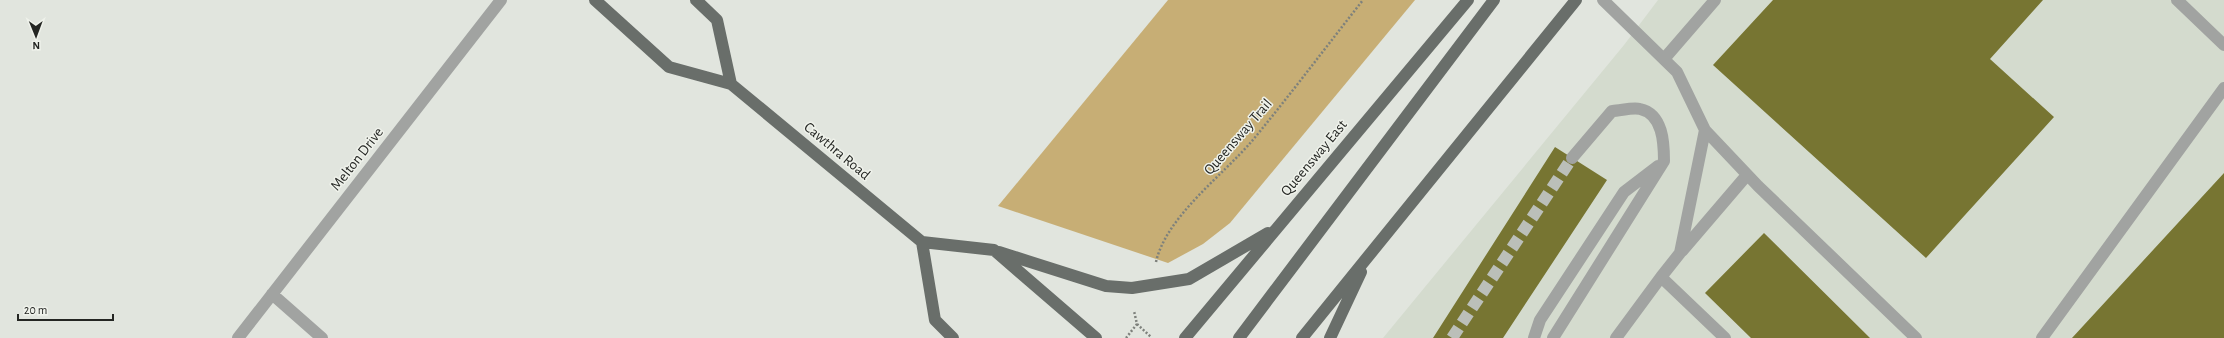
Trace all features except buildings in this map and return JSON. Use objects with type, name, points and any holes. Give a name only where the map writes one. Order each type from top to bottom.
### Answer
[{"type":"main road","name":"Cawthra Road","points":[[595,0],[669,67],[732,84],[922,242]]},
{"type":"main road","points":[[696,0],[717,20],[732,84]]},
{"type":"main road","name":"Queensway East","points":[[1186,338],[1274,230],[1468,0]]},
{"type":"main road","points":[[1239,338],[1494,0]]},
{"type":"main road","points":[[1302,338],[1576,0]]},
{"type":"main road","points":[[953,338],[934,320],[922,242],[994,250],[1106,286],[1132,288],[1189,279],[1274,230]]},
{"type":"main road","points":[[994,250],[1096,338]]},
{"type":"main road","points":[[1330,338],[1370,254]]},
{"type":"street","name":"Melton Drive","points":[[238,338],[501,0]]},
{"type":"street","points":[[1603,0],[1677,72],[1705,130],[1747,175],[1916,338]]},
{"type":"street","points":[[1664,59],[1715,0]]},
{"type":"street","points":[[2177,0],[2224,44]]},
{"type":"street","points":[[2042,338],[2224,88]]},
{"type":"street","points":[[1553,338],[1664,161],[1664,136],[1651,114],[1640,109],[1612,111],[1572,158]]},
{"type":"street","points":[[1680,253],[1705,130]]},
{"type":"street","points":[[1534,338],[1540,320],[1624,192],[1664,161]]},
{"type":"street","points":[[1616,338],[1680,253],[1747,175]]},
{"type":"street","points":[[1661,277],[1725,338]]},
{"type":"street","points":[[272,294],[322,338]]},
{"type":"path","name":"Queensway Trail","points":[[1156,266],[1161,246],[1169,231],[1263,127],[1363,0]]},
{"type":"path","points":[[1133,309],[1137,324],[1151,337]]},
{"type":"path","points":[[1126,338],[1137,324]]},
{"type":"shaded area","points":[[1168,0],[1415,0],[1230,223],[1203,244],[1168,263],[998,206]]},
{"type":"shaded area","points":[[1658,0],[2224,0],[2224,338],[1383,338],[1624,45]]},
{"type":"tunnel","points":[[1452,338],[1572,158]]}]
